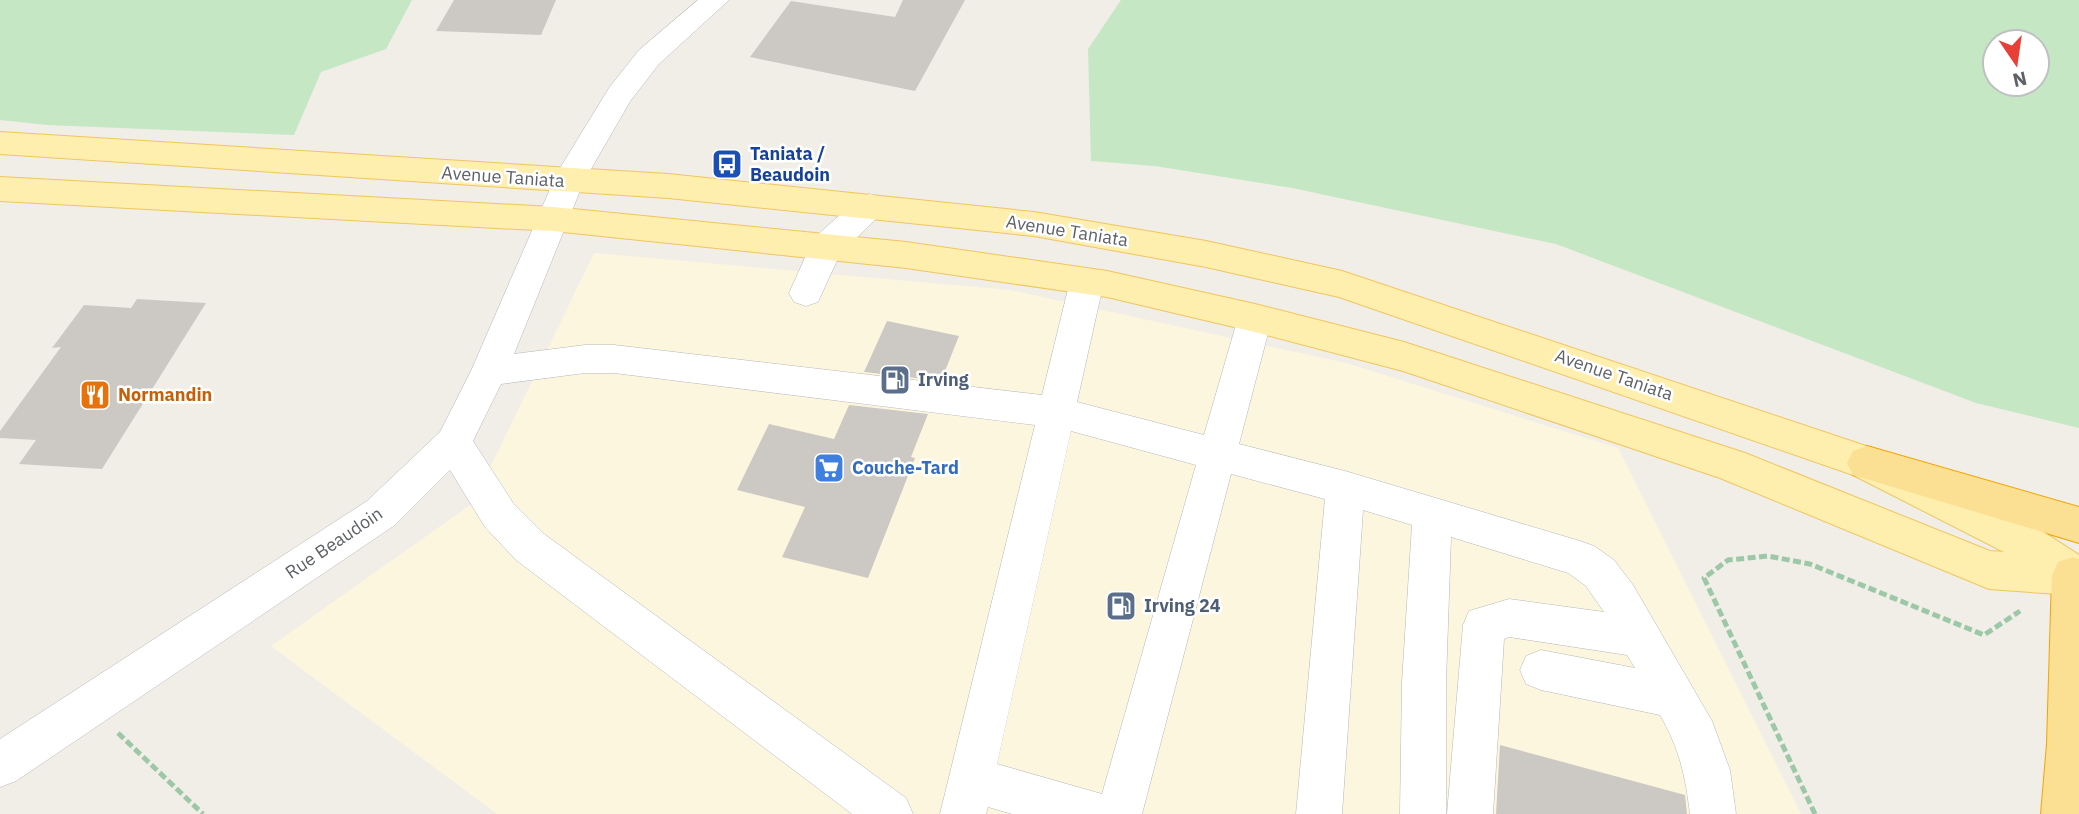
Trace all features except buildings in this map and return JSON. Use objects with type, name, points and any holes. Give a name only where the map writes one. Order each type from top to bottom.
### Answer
[{"type":"highway","points":[[1867,463],[2079,525]]},
{"type":"highway","points":[[2065,814],[2076,577]]},
{"type":"main road","name":"Avenue Taniata","points":[[0,144],[668,186],[1034,224],[1206,254],[1342,284],[1867,463],[2007,531],[2076,577]]},
{"type":"main road","points":[[0,190],[553,219],[906,255],[1087,281],[1255,318],[1404,357],[1731,464],[1989,570],[2076,577]]},
{"type":"street","name":"Rue Beaudoin","points":[[0,765],[381,513],[453,443],[489,371],[568,181],[619,95],[649,57],[715,0]]},
{"type":"street","points":[[806,293],[827,247],[870,206]]},
{"type":"street","points":[[1087,281],[967,797],[1095,814]]},
{"type":"street","points":[[1119,814],[1255,318]]},
{"type":"street","points":[[489,371],[585,359],[614,359],[1056,412],[1345,488],[1580,559],[1600,573],[1618,598],[1696,736],[1707,770],[1713,814]]},
{"type":"street","points":[[453,443],[499,515],[530,547],[890,814]]},
{"type":"street","points":[[1320,814],[1345,488]]},
{"type":"street","points":[[1423,814],[1424,682],[1432,515]]},
{"type":"street","points":[[1471,814],[1484,625],[1509,618],[1641,637]]},
{"type":"street","points":[[1541,670],[1674,697]]},
{"type":"path","points":[[1815,814],[1704,578],[1728,560],[1768,556],[1810,564],[1984,635],[2076,577]]},
{"type":"path","points":[[89,706],[203,814]]},
{"type":"shaded area","points":[[594,253],[1010,290],[1346,363],[1618,448],[1801,814],[497,814],[271,646],[473,503]]},
{"type":"green space","points":[[0,0],[412,0],[386,49],[321,72],[294,135],[47,125],[0,120]]},
{"type":"green space","points":[[1121,0],[2079,0],[2079,428],[1976,403],[1556,244],[1292,188],[1155,166],[1091,161],[1088,49]]},
{"type":"place","name":"Taniata / Beaudoin","points":[[727,164]]},
{"type":"place","name":"Irving","points":[[895,380]]},
{"type":"place","name":"Normandin","points":[[95,395]]},
{"type":"place","name":"Couche-Tard","points":[[829,468]]},
{"type":"place","name":"Irving 24","points":[[1121,606]]}]
